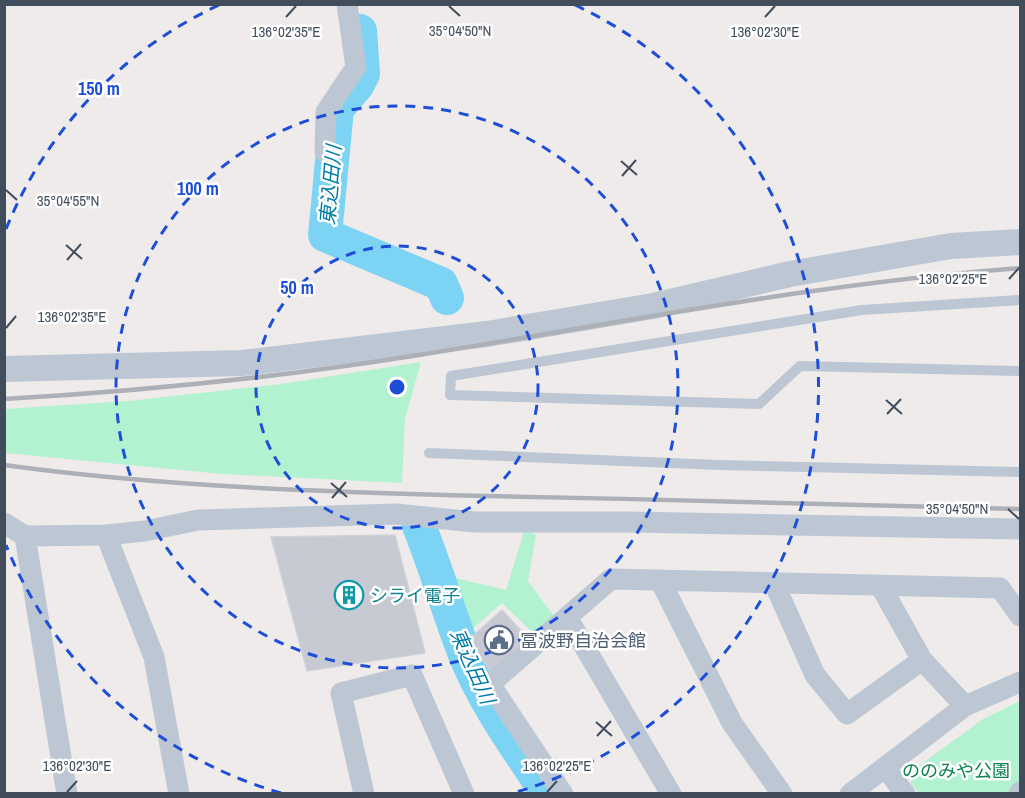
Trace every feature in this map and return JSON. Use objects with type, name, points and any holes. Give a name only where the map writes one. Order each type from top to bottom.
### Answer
[{"type":"street","points":[[325,152],[326,112],[356,67],[347,4]]},
{"type":"street","points":[[4,369],[242,363],[476,335],[653,306],[790,274],[939,248],[1020,242]]},
{"type":"street","points":[[4,523],[25,536],[106,535],[145,531],[198,520],[396,514],[475,522],[1020,529]]},
{"type":"street","points":[[106,535],[154,657],[179,794]]},
{"type":"street","points":[[25,536],[67,794]]},
{"type":"street","points":[[563,794],[490,684],[611,579],[1000,588],[1020,615]]},
{"type":"street","points":[[660,580],[732,723],[782,794]]},
{"type":"street","points":[[774,583],[815,675],[847,714],[922,660]]},
{"type":"street","points":[[880,585],[922,660],[965,706]]},
{"type":"street","points":[[567,617],[670,794]]},
{"type":"street","points":[[364,794],[341,693],[412,675],[464,794]]},
{"type":"street","points":[[850,794],[965,706],[1020,682]]},
{"type":"street","points":[[885,767],[905,794]]},
{"type":"lane","points":[[1020,300],[862,310],[451,376],[450,395],[759,404],[800,366],[1020,371]]},
{"type":"lane","points":[[429,453],[719,465],[1020,472]]},
{"type":"green space","points":[[421,362],[405,419],[402,483],[222,474],[5,453],[5,409],[128,401],[281,384]]},
{"type":"green space","points":[[525,529],[536,535],[528,581],[554,616],[534,634],[502,603],[471,630],[451,577],[506,590]]},
{"type":"green space","name":"ののみや公園","points":[[1020,701],[1020,786],[1012,793],[919,793],[911,784],[912,771],[983,719]]},
{"type":"building","name":"シライ電子","points":[[395,535],[425,653],[307,671],[271,537]]},
{"type":"building","name":"冨波野自治会館","points":[[502,610],[527,637],[491,671],[468,640]]},
{"type":"waterway","name":"東込田川","points":[[360,31],[363,74],[358,84],[337,109],[325,235],[441,284],[447,298]]},
{"type":"waterway","name":"東込田川","points":[[419,526],[472,671],[502,725],[548,794]]},
{"type":"railway","points":[[4,399],[108,392],[316,370],[869,283],[1020,268]]},
{"type":"railway","points":[[4,465],[125,479],[307,490],[1020,509]]},
{"type":"place","name":"シライ電子","points":[[349,595]]},
{"type":"place","name":"冨波野自治会館","points":[[499,640]]}]
